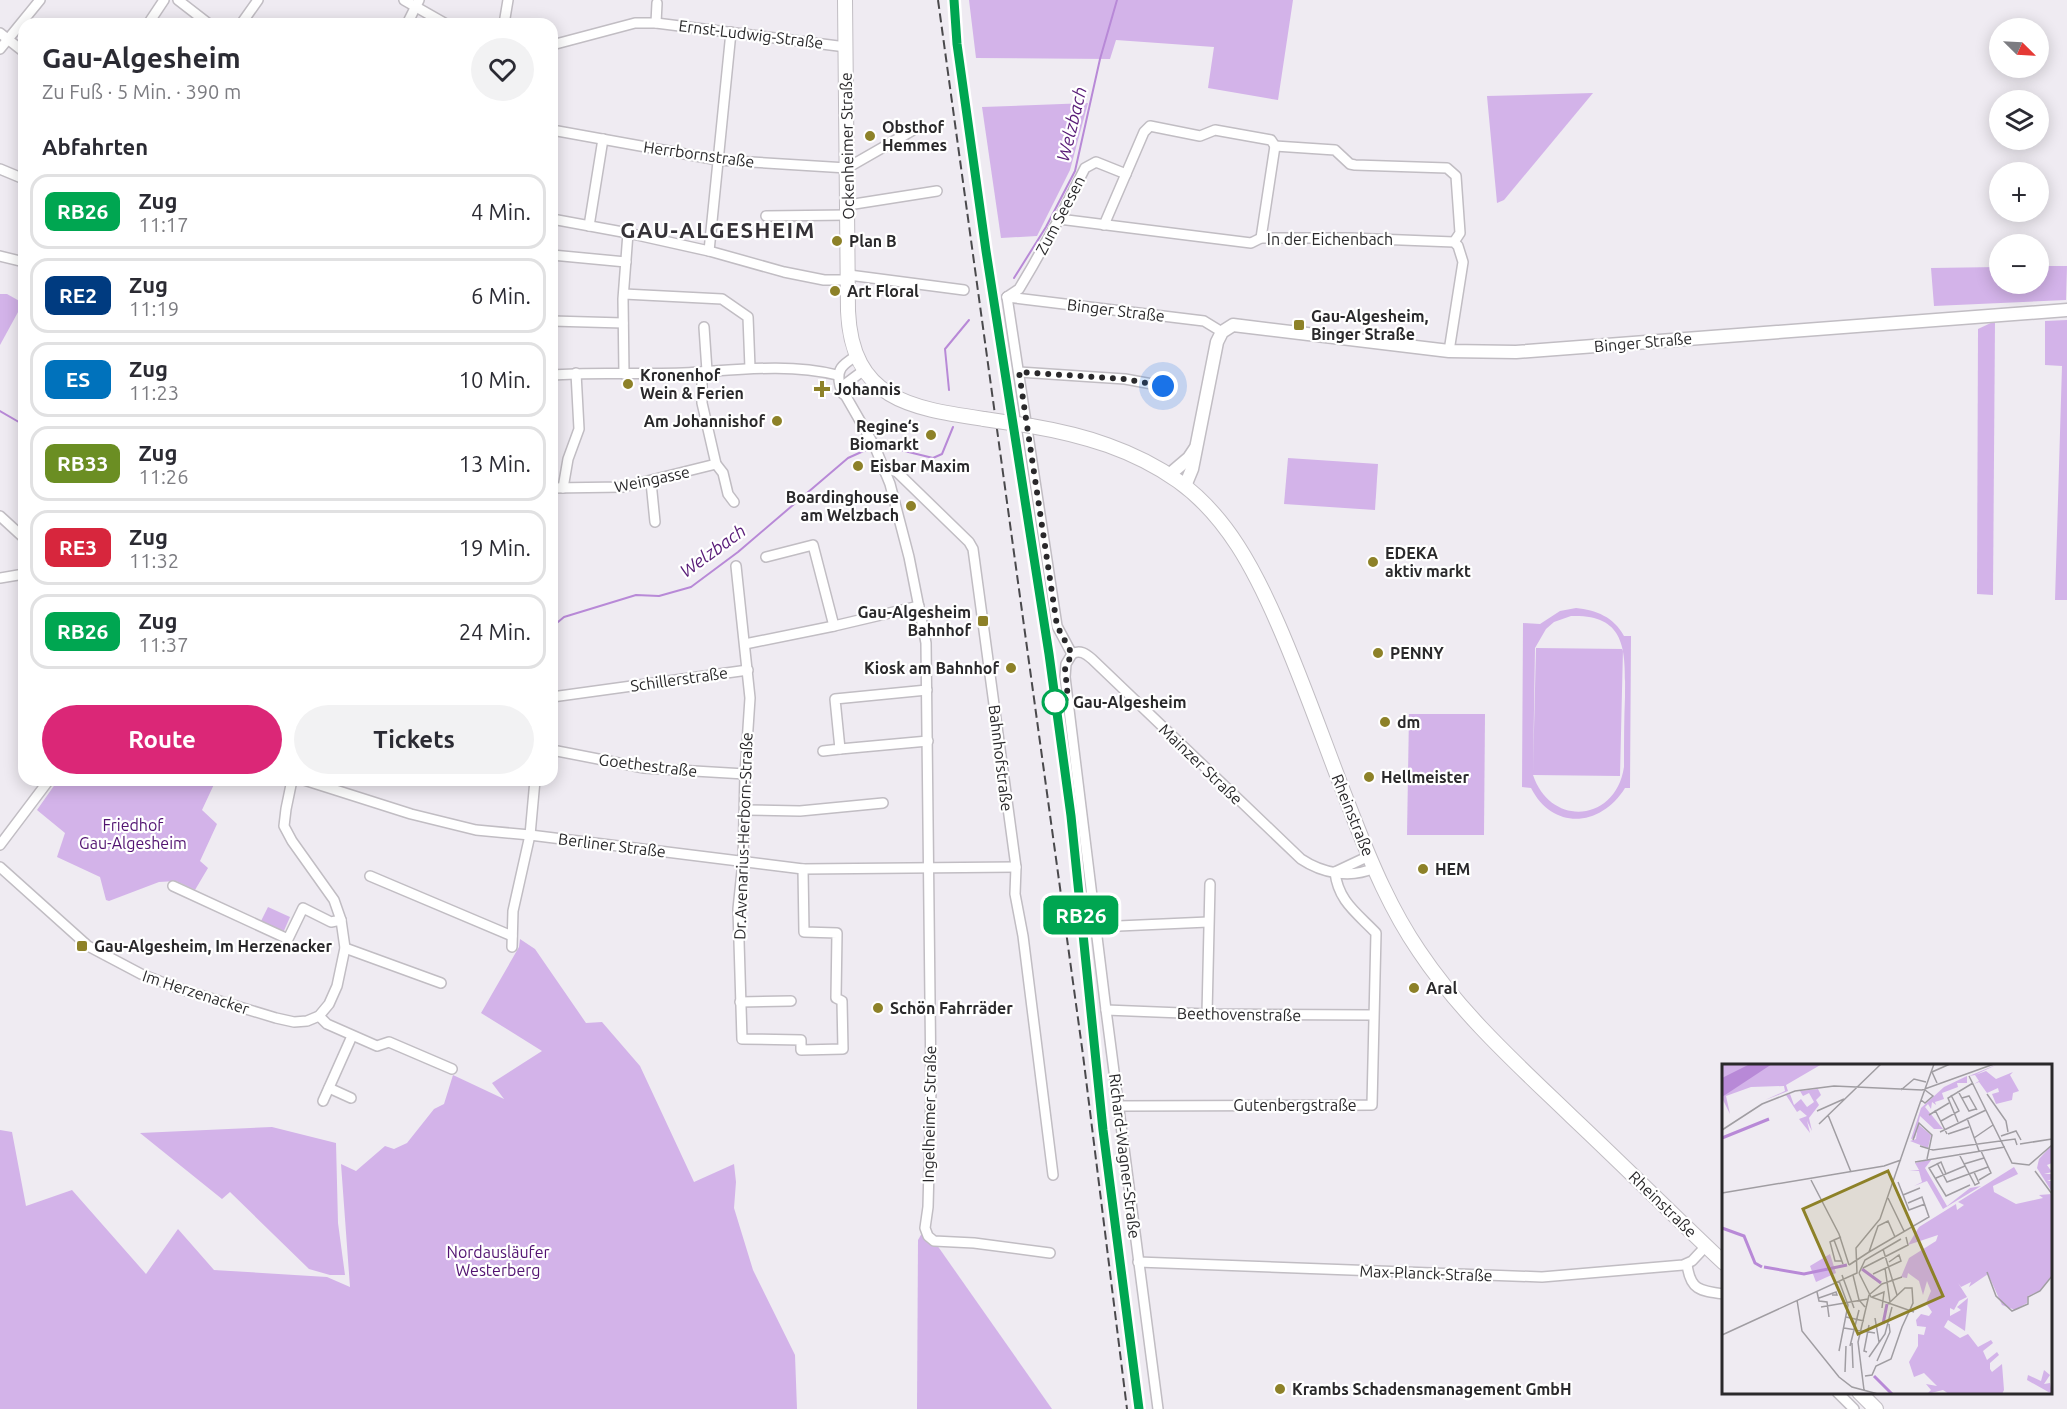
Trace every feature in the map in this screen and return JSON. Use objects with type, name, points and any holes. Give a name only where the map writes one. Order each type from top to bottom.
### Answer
[{"type":"main road","name":"Ockenheimer Straße","points":[[846,0],[849,327],[856,356],[875,383],[912,406],[984,419]]},
{"type":"main road","name":"Rheinstraße","points":[[984,419],[1071,434],[1117,448],[1146,461],[1185,486],[1229,532],[1256,576],[1291,653],[1371,862],[1415,945],[1462,1007],[1507,1054],[1722,1261]]},
{"type":"main road","points":[[1861,1394],[1876,1409]]},
{"type":"street","points":[[22,18],[39,0]]},
{"type":"street","points":[[152,18],[164,0]]},
{"type":"street","points":[[178,0],[201,18]]},
{"type":"street","points":[[245,18],[258,0]]},
{"type":"street","points":[[404,0],[417,3],[438,18]]},
{"type":"street","points":[[505,18],[508,0]]},
{"type":"street","points":[[410,18],[417,3]]},
{"type":"street","name":"Ernst-Ludwig-Straße","points":[[656,23],[657,3]]},
{"type":"street","points":[[0,49],[4,36],[18,22]]},
{"type":"street","name":"Ernst-Ludwig-Straße","points":[[558,43],[635,23],[656,23],[846,47]]},
{"type":"street","points":[[709,251],[731,32]]},
{"type":"street","points":[[4,36],[18,47]]},
{"type":"street","points":[[1104,225],[1144,132],[1150,126],[1200,136],[1215,130],[1271,140],[1275,146],[1261,238]]},
{"type":"street","points":[[847,168],[915,129]]},
{"type":"street","name":"Herrbornstraße","points":[[558,131],[718,160],[847,168]]},
{"type":"street","points":[[589,226],[603,139]]},
{"type":"street","points":[[1275,146],[1335,150],[1350,164],[1356,165],[1447,168],[1456,176],[1460,233],[1454,242],[1458,246],[1463,262],[1449,351]]},
{"type":"street","name":"Zum Seesen","points":[[1007,297],[1019,288],[1085,168],[1096,162],[1126,174]]},
{"type":"street","points":[[0,169],[18,176]]},
{"type":"street","points":[[766,216],[848,210],[937,191]]},
{"type":"street","name":"In der Eichenbach","points":[[1059,219],[1251,243],[1261,238],[1350,238],[1454,242]]},
{"type":"street","points":[[558,220],[709,251],[784,272],[824,280],[849,278],[964,290]]},
{"type":"street","points":[[624,374],[623,323],[628,233]]},
{"type":"street","points":[[0,256],[18,260]]},
{"type":"street","points":[[558,256],[626,262]]},
{"type":"street","points":[[624,294],[722,299],[748,317],[750,368]]},
{"type":"street","points":[[1007,297],[1057,626],[1072,654]]},
{"type":"street","name":"Binger Straße","points":[[1007,297],[1204,321],[1222,332],[1238,325],[1449,351],[1527,351],[1908,320],[2067,310]]},
{"type":"street","points":[[558,321],[623,323]]},
{"type":"street","points":[[704,327],[702,404],[716,464],[723,473],[728,494],[734,502]]},
{"type":"street","points":[[1185,486],[1192,469],[1216,346],[1222,332]]},
{"type":"street","points":[[837,375],[848,361],[856,356]]},
{"type":"street","points":[[558,374],[750,368],[823,372],[837,375]]},
{"type":"street","points":[[843,394],[844,385],[864,370]]},
{"type":"street","points":[[1019,372],[1125,379],[1163,386]]},
{"type":"street","points":[[563,488],[568,459],[579,429],[576,373]]},
{"type":"street","points":[[837,375],[843,394],[876,447],[885,472]]},
{"type":"street","points":[[1169,475],[1189,458],[1195,448]]},
{"type":"street","name":"Weingasse","points":[[558,488],[622,487],[651,482],[716,464]]},
{"type":"street","name":"Bahnhofstraße","points":[[885,472],[892,470],[897,472],[969,542],[973,549],[1016,867],[1015,894],[1023,936],[1053,1175]]},
{"type":"street","name":"Ingelheimer Straße","points":[[885,472],[909,557],[926,643],[931,1089],[928,1207],[925,1228],[928,1236],[934,1241],[974,1243],[1050,1253]]},
{"type":"street","points":[[651,482],[655,522]]},
{"type":"street","points":[[0,516],[18,532]]},
{"type":"street","points":[[766,557],[813,545],[834,626]]},
{"type":"street","name":"Schillerstraße","points":[[558,696],[747,670],[736,566]]},
{"type":"street","points":[[0,578],[18,575]]},
{"type":"street","points":[[745,644],[919,606]]},
{"type":"street","name":"Mainzer Straße","points":[[1072,654],[1083,652],[1092,659],[1301,860],[1314,867],[1348,875],[1371,862]]},
{"type":"street","name":"Richard-Wagner-Straße","points":[[1072,654],[1066,664],[1065,677],[1158,1409]]},
{"type":"street","name":"Dr.Avenarius-Herborn-Straße","points":[[747,670],[750,698],[743,862],[738,909],[742,1039],[801,1040],[801,1050],[843,1049],[842,1001],[836,998],[837,933],[804,932],[803,869]]},
{"type":"street","points":[[840,749],[835,699],[927,690]]},
{"type":"street","points":[[823,751],[928,741]]},
{"type":"street","name":"Goethestraße","points":[[558,751],[644,768],[745,774]]},
{"type":"street","points":[[0,844],[44,786]]},
{"type":"street","points":[[291,786],[284,826],[334,900],[341,920],[345,948],[337,986],[329,1004],[319,1016],[327,1024],[377,1046],[389,1042],[452,1069]]},
{"type":"street","name":"Berliner Straße","points":[[323,786],[411,814],[476,830],[803,869],[927,867]]},
{"type":"street","points":[[512,947],[513,911],[530,835],[534,786]]},
{"type":"street","points":[[745,810],[800,811],[883,803]]},
{"type":"street","name":"Im Herzenacker","points":[[0,867],[88,946],[141,975],[180,989],[294,1022],[307,1021],[319,1016]]},
{"type":"street","points":[[927,867],[1016,867]]},
{"type":"street","name":"Gutenbergstraße","points":[[1118,1106],[1372,1105],[1376,933],[1343,900],[1337,886],[1335,872]]},
{"type":"street","points":[[370,876],[512,936]]},
{"type":"street","points":[[1207,1014],[1210,884]]},
{"type":"street","points":[[173,886],[288,939],[303,908],[331,922],[341,920]]},
{"type":"street","points":[[1096,927],[1208,922]]},
{"type":"street","points":[[345,948],[441,983]]},
{"type":"street","points":[[740,1002],[791,1001]]},
{"type":"street","name":"Beethovenstraße","points":[[1106,1010],[1207,1014],[1373,1015]]},
{"type":"street","points":[[323,1101],[352,1036]]},
{"type":"street","points":[[329,1088],[351,1098]]},
{"type":"street","points":[[1687,1263],[1697,1257],[1706,1246]]},
{"type":"street","name":"Max-Planck-Straße","points":[[1138,1262],[1542,1277],[1687,1263]]},
{"type":"street","name":"Rheinstraße","points":[[1687,1263],[1690,1279],[1696,1288],[1704,1292],[1722,1294]]},
{"type":"street","points":[[1839,1394],[1854,1409]]},
{"type":"green space","points":[[969,0],[1293,0],[1278,100],[1208,88],[1214,47],[1116,40],[1110,59],[976,58]]},
{"type":"green space","points":[[1593,93],[1504,200],[1497,203],[1487,96]]},
{"type":"green space","points":[[1088,103],[1070,170],[1037,236],[1001,238],[982,107]]},
{"type":"green space","points":[[2049,266],[2067,266],[2066,300],[1934,306],[1931,268],[1989,267],[1989,294],[2049,294]]},
{"type":"green space","points":[[0,294],[7,294],[18,300],[18,312],[0,345]]},
{"type":"green space","points":[[2067,320],[2067,600],[2055,600],[2062,366],[2045,365],[2045,321]]},
{"type":"green space","points":[[1995,321],[1993,595],[1977,594],[1978,329]]},
{"type":"green space","points":[[1288,458],[1378,464],[1375,510],[1284,504]]},
{"type":"green space","points":[[1576,608],[1597,613],[1610,619],[1624,636],[1631,636],[1630,788],[1625,788],[1615,801],[1603,810],[1577,819],[1552,812],[1540,802],[1531,788],[1522,787],[1523,623],[1540,624],[1560,611]],"holes":[[[1571,616],[1590,617],[1614,629],[1622,649],[1536,648],[1533,771],[1535,648],[1546,629],[1554,622]],[[1623,651],[1625,666],[1624,767],[1619,785],[1609,799],[1596,808],[1582,812],[1568,810],[1554,804],[1542,792],[1533,775],[1620,776]]]},
{"type":"green space","points":[[1409,714],[1485,714],[1484,835],[1407,835]]},
{"type":"green space","name":"Friedhof Gau-Algesheim","points":[[54,786],[213,786],[202,810],[217,824],[200,861],[208,868],[195,890],[176,881],[159,882],[109,901],[106,900],[100,877],[57,857],[65,833],[37,810]]},
{"type":"green space","points":[[268,907],[290,917],[283,933],[260,923]]},
{"type":"green space","name":"Nordausläufer Westerberg","points":[[520,939],[535,949],[586,1023],[602,1022],[640,1066],[694,1182],[734,1164],[736,1182],[734,1208],[753,1270],[795,1355],[797,1409],[0,1409],[0,1130],[12,1132],[26,1206],[72,1190],[146,1274],[178,1229],[214,1270],[327,1277],[350,1287],[341,1164],[356,1171],[385,1146],[394,1149],[407,1143],[434,1109],[444,1104],[453,1075],[504,1099],[492,1083],[542,1051],[481,1013],[519,947]]},
{"type":"green space","points":[[272,1127],[336,1143],[338,1223],[345,1275],[330,1275],[309,1269],[230,1192],[222,1199],[140,1133]]},
{"type":"green space","points":[[925,1228],[1052,1409],[917,1409],[918,1240]]},
{"type":"waterway","name":"Welzbach","points":[[1014,278],[1046,227],[1075,171],[1100,59],[1117,0]]},
{"type":"waterway","name":"Welzbach","points":[[949,390],[945,349],[969,320]]},
{"type":"waterway","name":"Welzbach","points":[[0,411],[18,422]]},
{"type":"waterway","name":"Welzbach","points":[[888,447],[933,458],[942,454],[953,427]]},
{"type":"waterway","name":"Welzbach","points":[[558,622],[564,617],[636,595],[659,596],[691,587],[738,552],[848,458],[868,449]]},
{"type":"railway","points":[[938,0],[1083,1055],[1127,1409]]},
{"type":"railway","points":[[954,0],[957,44],[972,152],[1049,654],[1071,816],[1103,1130],[1139,1409]]},
{"type":"train","name":"RB26","points":[[954,0],[957,44],[986,251],[1049,654],[1071,816],[1103,1130],[1139,1409]]},
{"type":"place","name":"Obsthof Hemmes","points":[[870,136]]},
{"type":"place","name":"Plan B","points":[[837,241]]},
{"type":"place","name":"Art Floral","points":[[835,291]]},
{"type":"place","name":"Gau-Algesheim, Binger Straße","points":[[1299,325]]},
{"type":"place","name":"Kronenhof Wein & Ferien","points":[[628,384]]},
{"type":"place","name":"Johannis","points":[[822,389]]},
{"type":"place","name":"Am Johannishof","points":[[777,421]]},
{"type":"place","name":"Regine‘s Biomarkt","points":[[931,435]]},
{"type":"place","name":"Eisbar Maxim","points":[[858,466]]},
{"type":"place","name":"Boardinghouse am Welzbach","points":[[911,506]]},
{"type":"place","name":"EDEKA aktiv markt","points":[[1373,562]]},
{"type":"place","name":"Gau-Algesheim Bahnhof","points":[[983,621]]},
{"type":"place","name":"PENNY","points":[[1378,653]]},
{"type":"place","name":"Kiosk am Bahnhof","points":[[1011,668]]},
{"type":"place","name":"Gau-Algesheim","points":[[1055,702]]},
{"type":"place","name":"dm","points":[[1385,722]]},
{"type":"place","name":"Hellmeister","points":[[1369,777]]},
{"type":"place","name":"HEM","points":[[1423,869]]},
{"type":"place","name":"Gau-Algesheim, Im Herzenacker","points":[[82,946]]},
{"type":"place","name":"Aral","points":[[1414,988]]},
{"type":"place","name":"Schön Fahrräder","points":[[878,1008]]},
{"type":"place","name":"Krambs Schadensmanagement GmbH","points":[[1280,1389]]},
{"type":"district","name":"GAU-ALGESHEIM","points":[[718,230]]},
{"type":"route","points":[[1055,702],[1068,699],[1065,668],[1072,654],[1057,626],[1019,372],[1125,379],[1163,386]]}]
